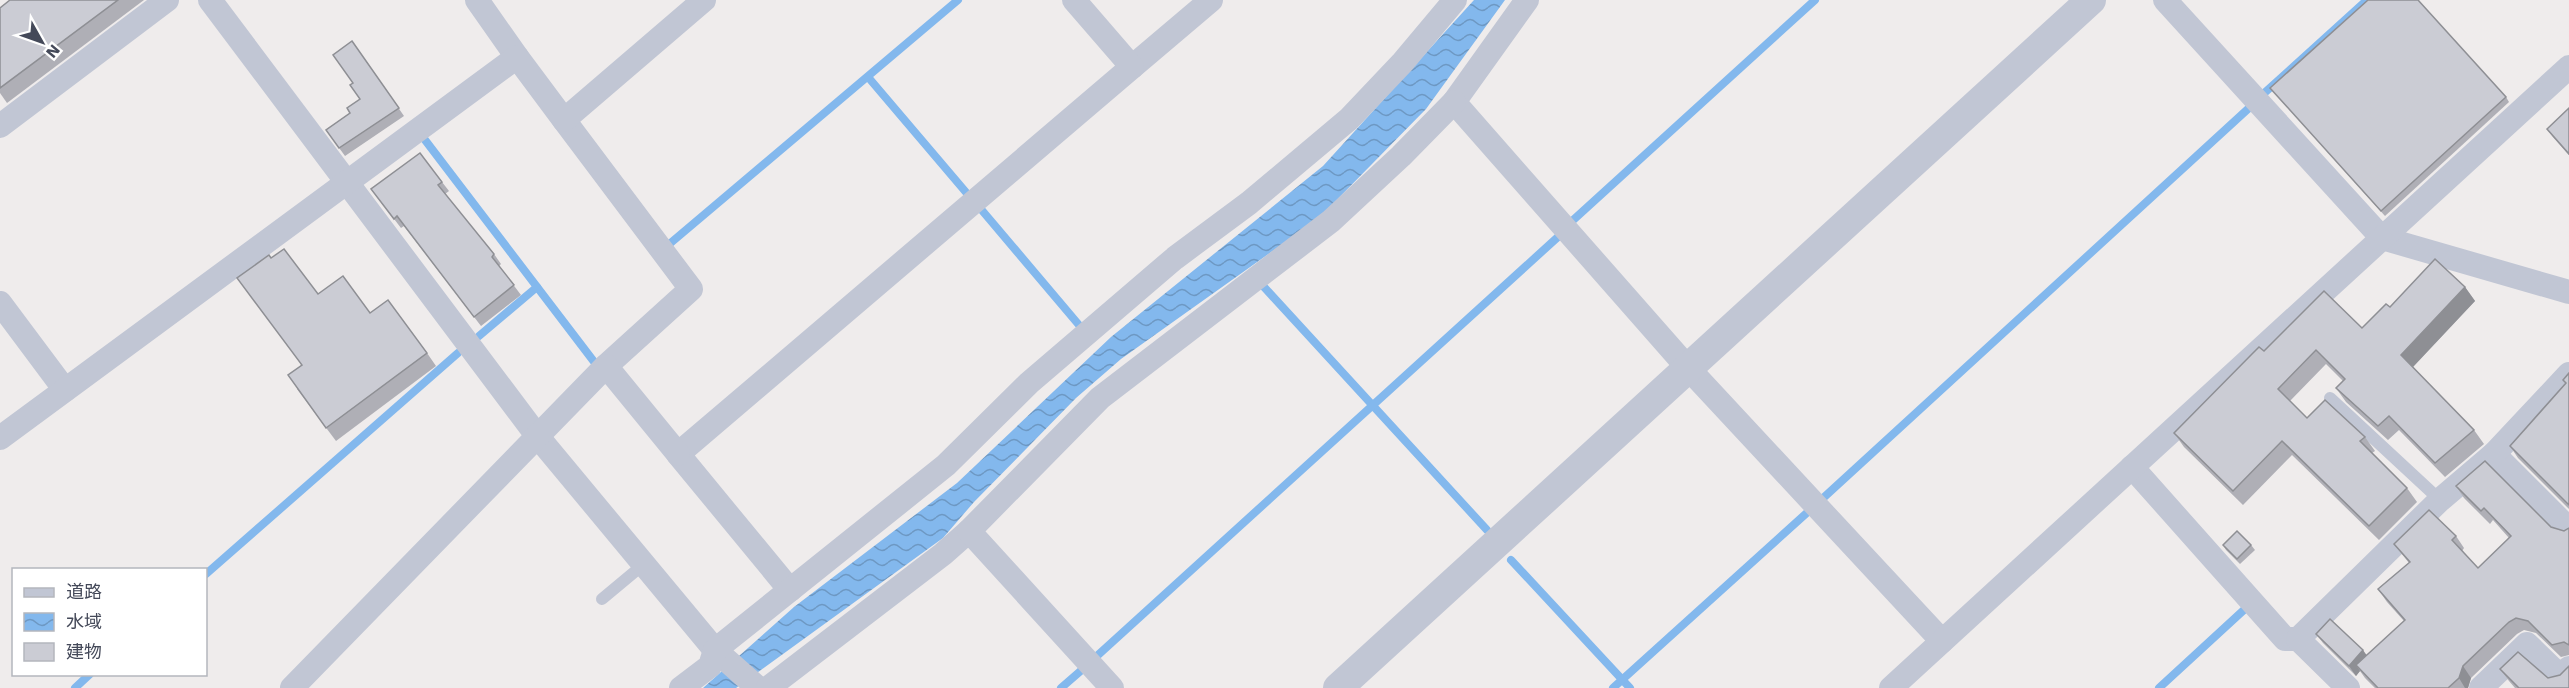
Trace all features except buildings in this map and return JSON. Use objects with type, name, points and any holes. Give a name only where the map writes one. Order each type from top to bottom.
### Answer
[{"type":"street","points":[[0,126],[167,0]]},
{"type":"street","points":[[210,0],[349,182],[537,437],[721,656],[761,687],[943,554],[969,531],[1100,398],[1331,221],[1401,156],[1454,102],[1527,0]]},
{"type":"street","points":[[292,688],[606,366],[691,289],[477,0]]},
{"type":"street","points":[[564,120],[704,0]]},
{"type":"street","points":[[1074,0],[1132,67]]},
{"type":"street","points":[[678,454],[1210,0]]},
{"type":"street","points":[[681,688],[710,666],[790,590],[946,465],[1029,383],[1175,258],[1249,203],[1349,119],[1403,62],[1455,0]]},
{"type":"street","points":[[1338,688],[2091,0]]},
{"type":"street","points":[[2165,0],[2382,238],[2569,292]]},
{"type":"street","points":[[0,438],[517,57]]},
{"type":"street","points":[[1891,688],[2569,67]]},
{"type":"street","points":[[1454,102],[1689,368],[1942,640]]},
{"type":"street","points":[[0,303],[65,390]]},
{"type":"street","points":[[606,366],[790,590]]},
{"type":"street","points":[[2132,467],[2284,639],[2298,639],[2440,500],[2494,454],[2569,374]]},
{"type":"street","points":[[2494,454],[2569,529]]},
{"type":"street","points":[[969,531],[1112,688]]},
{"type":"street","points":[[2298,639],[2348,688]]},
{"type":"street","points":[[2481,688],[2527,644],[2560,676],[2569,668]]},
{"type":"lane","points":[[2330,398],[2440,500]]},
{"type":"lane","points":[[602,599],[644,564]]},
{"type":"water","points":[[1474,0],[1505,0],[1426,109],[1319,218],[1121,359],[1076,398],[974,502],[943,538],[736,688],[703,688],[794,607],[957,483],[1111,337],[1323,166]]},
{"type":"waterway","points":[[667,246],[958,0]]},
{"type":"waterway","points":[[1571,222],[1815,0]]},
{"type":"waterway","points":[[2261,96],[2367,0]]},
{"type":"waterway","points":[[868,77],[970,197]]},
{"type":"waterway","points":[[1821,500],[2249,108]]},
{"type":"waterway","points":[[422,136],[595,363]]},
{"type":"waterway","points":[[980,208],[1079,325]]},
{"type":"waterway","points":[[1098,655],[1559,236]]},
{"type":"waterway","points":[[479,336],[537,287]]},
{"type":"waterway","points":[[1264,287],[1487,530]]},
{"type":"waterway","points":[[207,573],[458,353]]},
{"type":"waterway","points":[[1613,688],[1810,510]]},
{"type":"waterway","points":[[1511,560],[1630,688]]},
{"type":"waterway","points":[[2159,688],[2246,608]]},
{"type":"waterway","points":[[1061,688],[1084,668]]},
{"type":"waterway","points":[[75,688],[88,676]]}]
